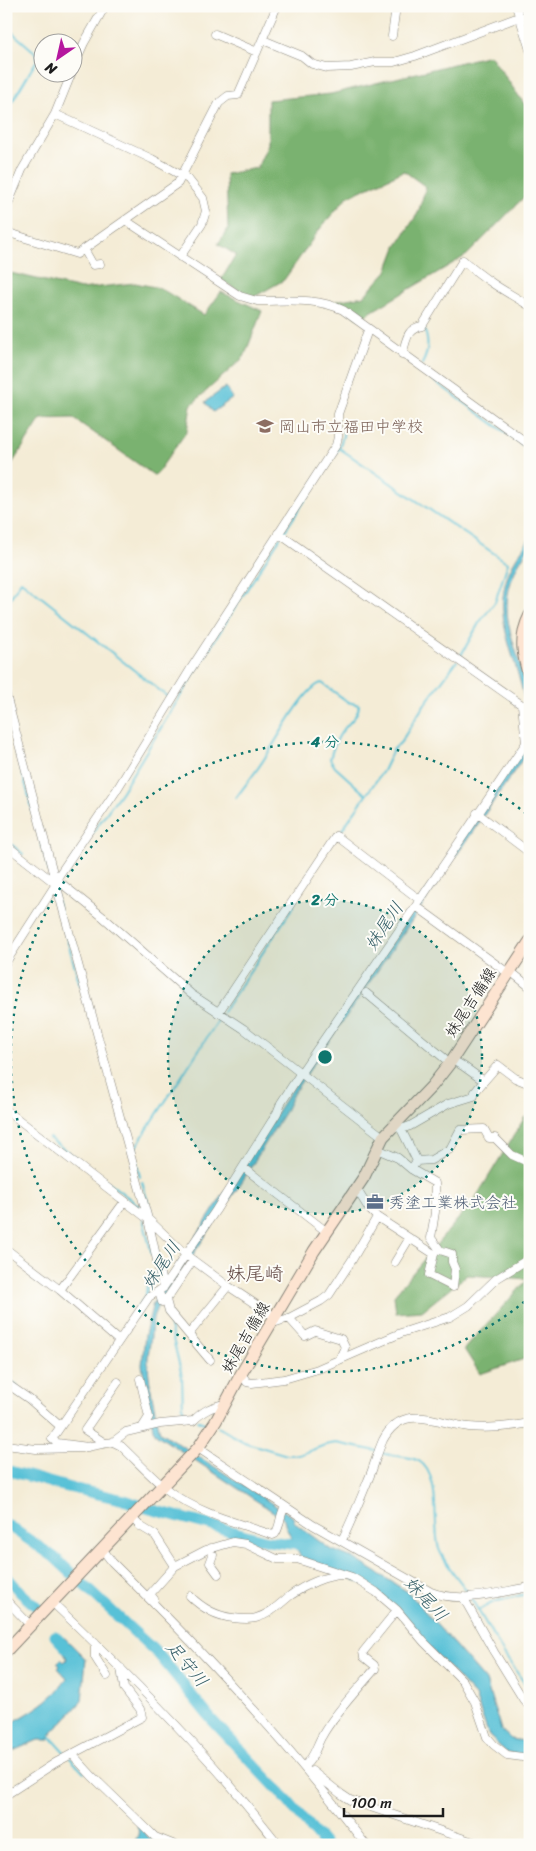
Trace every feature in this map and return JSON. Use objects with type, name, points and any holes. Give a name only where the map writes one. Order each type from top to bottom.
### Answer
[{"type":"main road","points":[[530,615],[523,631],[522,644],[530,680]]},
{"type":"main road","name":"妹尾吉備線","points":[[6,1650],[194,1453],[213,1426],[241,1374],[327,1232],[364,1177],[383,1137],[397,1127],[451,1062],[530,941]]},
{"type":"street","points":[[82,48],[105,6]]},
{"type":"street","points":[[6,232],[77,254],[178,183],[219,103],[228,96],[238,95],[277,6]]},
{"type":"street","points":[[392,36],[396,6]]},
{"type":"street","points":[[516,6],[525,17],[530,50]]},
{"type":"street","points":[[263,40],[302,56],[312,64],[327,68],[351,68],[375,62],[394,62],[415,56],[525,17]]},
{"type":"street","points":[[215,34],[257,52]]},
{"type":"street","points":[[6,209],[22,170],[55,114],[68,82]]},
{"type":"street","points":[[55,114],[182,174],[188,179],[203,198],[206,211],[202,224],[180,257]]},
{"type":"street","points":[[125,220],[240,296],[257,301],[317,301],[343,310],[368,330],[530,444]]},
{"type":"street","points":[[84,249],[93,265],[100,264]]},
{"type":"street","points":[[402,354],[409,332],[413,328],[422,326],[463,260],[473,270],[500,289],[530,306]]},
{"type":"street","points":[[6,962],[55,882],[116,791],[190,670],[281,535],[336,445],[338,438],[338,414],[368,330]]},
{"type":"street","points":[[88,1447],[57,1443],[52,1439],[117,1340],[149,1297],[162,1295],[190,1258],[246,1169],[281,1103],[418,906],[526,743],[525,704],[458,660],[281,535]]},
{"type":"street","points":[[6,695],[144,1216],[162,1295],[169,1311],[210,1360]]},
{"type":"street","points":[[479,814],[530,853]]},
{"type":"street","points":[[220,1015],[337,837],[418,906],[530,987]]},
{"type":"street","points":[[6,846],[103,917],[182,987],[220,1015],[244,1029],[383,1137]]},
{"type":"street","points":[[366,993],[451,1062],[463,1066],[484,1081]]},
{"type":"street","points":[[417,1161],[397,1127],[410,1126],[448,1104],[474,1096],[475,1092],[498,1065],[515,1078],[530,1084]]},
{"type":"street","points":[[6,1110],[144,1216],[190,1258],[273,1320],[289,1318],[329,1295],[377,1217]]},
{"type":"street","points":[[411,1169],[417,1161],[431,1160],[450,1149],[460,1130],[484,1129],[489,1138],[495,1138],[512,1155],[530,1163]]},
{"type":"street","points":[[356,1188],[369,1209],[377,1217],[434,1254],[429,1275],[454,1287],[455,1269],[452,1262],[452,1254],[440,1250],[431,1238],[435,1212],[435,1183],[411,1169],[398,1158],[377,1149]]},
{"type":"street","points":[[246,1169],[327,1232]]},
{"type":"street","points":[[61,1288],[125,1201]]},
{"type":"street","points":[[395,1262],[409,1238]]},
{"type":"street","points":[[6,1248],[61,1288],[117,1340]]},
{"type":"street","points":[[162,1295],[190,1258]]},
{"type":"street","points":[[241,1374],[247,1382],[252,1383],[284,1379],[318,1369],[401,1333],[442,1320],[459,1313],[496,1279],[530,1258]]},
{"type":"street","points":[[189,1334],[228,1286]]},
{"type":"street","points":[[289,1318],[305,1336],[315,1330],[342,1339],[345,1347],[339,1360]]},
{"type":"street","points":[[140,1378],[149,1417],[142,1428]]},
{"type":"street","points":[[118,1382],[85,1430],[121,1446],[163,1486],[188,1504],[210,1514],[251,1529],[275,1534],[282,1511]]},
{"type":"street","points":[[6,1383],[29,1399],[60,1426]]},
{"type":"street","points":[[6,1445],[36,1449],[88,1447],[109,1442],[126,1432],[160,1424],[195,1419],[209,1408],[225,1404]]},
{"type":"street","points":[[342,1540],[384,1440],[396,1423],[417,1417],[467,1427],[490,1428],[530,1423]]},
{"type":"street","points":[[194,1453],[282,1511],[342,1540],[431,1592],[442,1596],[468,1597],[530,1587]]},
{"type":"street","points":[[134,1516],[140,1526],[156,1535],[174,1566]]},
{"type":"street","points":[[246,1543],[251,1529]]},
{"type":"street","points":[[163,1613],[150,1594],[174,1566],[211,1548],[233,1542],[246,1543],[277,1559],[297,1559],[346,1575],[376,1592],[397,1610],[424,1642],[463,1681],[475,1702],[487,1738],[494,1745],[507,1755],[530,1758]]},
{"type":"street","points":[[211,1548],[213,1555],[210,1563],[218,1574]]},
{"type":"street","points":[[101,1551],[229,1681],[304,1766],[366,1845]]},
{"type":"street","points":[[190,1596],[204,1608],[215,1614],[244,1620],[255,1618],[276,1609],[306,1586],[337,1575],[346,1575]]},
{"type":"street","points":[[468,1597],[498,1660],[530,1707]]},
{"type":"street","points":[[6,1600],[30,1625]]},
{"type":"street","points":[[53,1601],[121,1668],[209,1761],[279,1845]]},
{"type":"street","points":[[304,1766],[309,1763],[322,1736],[375,1669],[374,1665],[364,1657],[363,1652],[397,1610]]},
{"type":"street","points":[[95,1643],[95,1657],[107,1676]]},
{"type":"street","points":[[6,1795],[69,1755],[142,1717],[140,1709],[124,1688],[121,1668]]},
{"type":"street","points":[[69,1755],[155,1837],[175,1845]]},
{"type":"street","points":[[304,1766],[350,1800],[482,1845]]},
{"type":"green space","points":[[490,55],[530,112],[530,191],[467,255],[359,319],[335,301],[364,296],[387,271],[396,247],[418,213],[426,187],[404,171],[347,197],[319,230],[284,280],[252,298],[221,280],[236,255],[218,244],[228,229],[226,174],[257,168],[268,144],[268,100],[331,94]]},
{"type":"green space","points":[[6,272],[81,289],[135,283],[160,288],[204,315],[221,292],[262,311],[244,357],[191,405],[187,431],[155,476],[73,418],[41,419],[6,473]]},
{"type":"green space","points":[[525,1117],[530,1117],[530,1357],[480,1374],[464,1349],[528,1279],[467,1275],[422,1311],[396,1313],[394,1295],[475,1199]]},
{"type":"water","points":[[226,387],[233,398],[213,412],[205,402]]},
{"type":"water","name":"妹尾川","points":[[530,538],[528,549],[512,579],[508,595],[507,614],[527,694],[530,748],[293,1094],[284,1113],[243,1180],[159,1304],[152,1323],[148,1360],[151,1389],[160,1432],[293,1517],[300,1527],[330,1549],[355,1559],[408,1592],[486,1681],[501,1730],[511,1739],[530,1742],[530,1757],[507,1753],[489,1736],[475,1696],[375,1589],[301,1557],[284,1519],[157,1435],[153,1429],[142,1365],[145,1335],[153,1303],[286,1098],[527,743],[524,699],[505,629],[503,597],[506,581],[513,564]]},
{"type":"water","points":[[60,1638],[65,1638],[86,1659],[82,1701],[51,1734],[49,1740],[38,1740],[6,1754],[6,1726],[48,1700],[67,1678],[58,1668],[60,1666],[57,1663],[61,1659],[64,1662],[67,1659],[57,1642]]},
{"type":"water","points":[[139,1824],[148,1837],[154,1840],[152,1844],[137,1844],[134,1842],[137,1838],[137,1826]]},
{"type":"waterway","points":[[6,27],[37,54],[37,60],[6,112]]},
{"type":"waterway","points":[[422,364],[427,346],[424,328]]},
{"type":"waterway","points":[[419,370],[530,450]]},
{"type":"waterway","points":[[283,534],[339,448],[343,431]]},
{"type":"waterway","points":[[339,448],[508,563],[495,602],[479,623],[460,657]]},
{"type":"waterway","points":[[79,852],[122,791],[280,538]]},
{"type":"waterway","points":[[6,605],[21,581],[168,697]]},
{"type":"waterway","points":[[339,834],[383,771],[393,750],[401,742],[424,705],[457,661]]},
{"type":"waterway","points":[[236,798],[259,767],[300,703],[315,686],[322,683],[348,702],[359,705],[357,713],[338,739],[330,759],[335,767],[366,795]]},
{"type":"waterway","points":[[6,712],[50,875]]},
{"type":"waterway","points":[[6,840],[23,854]]},
{"type":"waterway","points":[[62,879],[76,856]]},
{"type":"waterway","points":[[54,893],[80,985]]},
{"type":"waterway","points":[[223,1012],[294,906]]},
{"type":"waterway","points":[[140,1177],[134,1152],[135,1148],[221,1016]]},
{"type":"waterway","points":[[49,1138],[141,1207]]},
{"type":"waterway","points":[[142,1182],[151,1213]]},
{"type":"waterway","points":[[143,1219],[152,1255]]},
{"type":"waterway","points":[[127,1323],[146,1295],[147,1285],[156,1272]]},
{"type":"waterway","points":[[167,1314],[182,1376],[183,1410],[193,1418]]},
{"type":"waterway","points":[[6,1378],[18,1387]]},
{"type":"waterway","points":[[197,1420],[209,1425]]},
{"type":"waterway","points":[[218,1427],[244,1442],[287,1455],[299,1455],[336,1443],[377,1451]]},
{"type":"waterway","points":[[381,1453],[415,1459],[426,1468],[434,1489],[439,1549],[449,1567],[469,1594]]},
{"type":"waterway","points":[[6,1470],[124,1500],[150,1509],[268,1541],[309,1546]]},
{"type":"waterway","name":"足守川","points":[[6,1524],[54,1557],[159,1655],[211,1719],[280,1792],[325,1845]]},
{"type":"waterway","points":[[6,1576],[37,1607]]},
{"type":"waterway","points":[[478,1610],[494,1602],[530,1593]]},
{"type":"waterway","points":[[471,1598],[504,1654],[530,1691]]},
{"type":"waterway","points":[[55,1636],[69,1651]]},
{"type":"waterway","points":[[50,1736],[67,1755]]},
{"type":"waterway","points":[[70,1758],[84,1773]]},
{"type":"place","name":"岡山市立福田中学校","points":[[265,426]]},
{"type":"place","name":"秀塗工業株式会社","points":[[375,1202]]},
{"type":"district","name":"妹尾崎","points":[[255,1273]]}]
